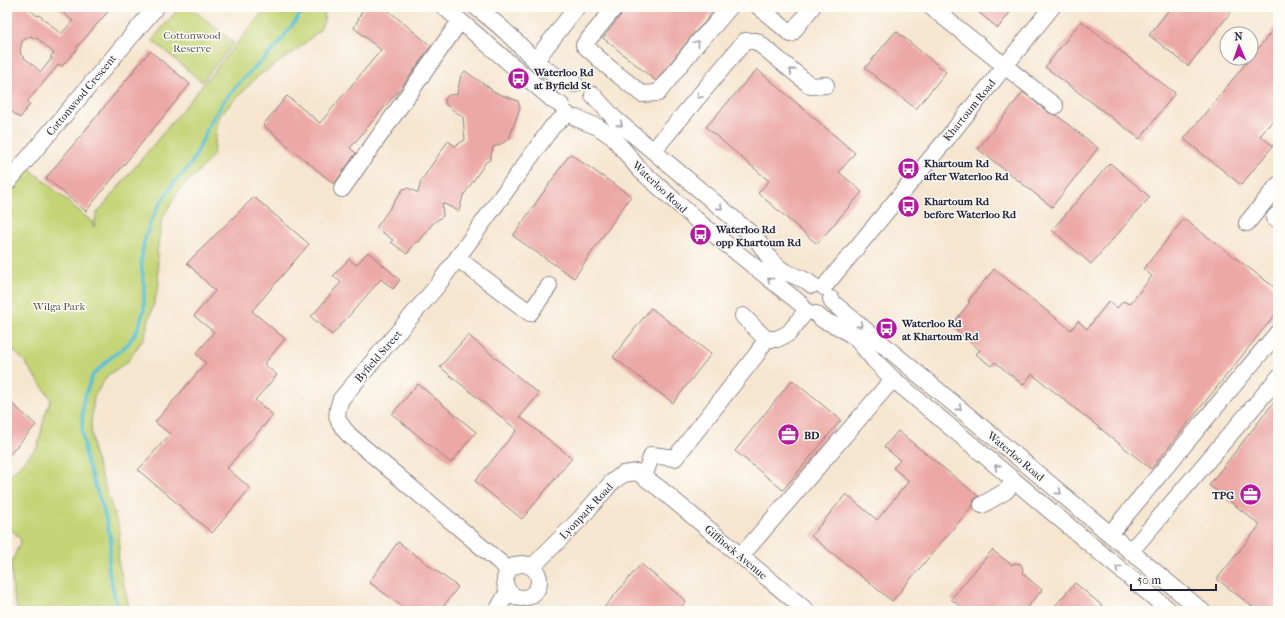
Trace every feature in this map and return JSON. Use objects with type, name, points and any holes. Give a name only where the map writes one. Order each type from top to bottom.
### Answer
[{"type":"street","name":"Cottonwood Crescent","points":[[7,183],[156,7]]},
{"type":"street","name":"Waterloo Road","points":[[444,7],[568,112],[598,127],[613,137],[639,169],[649,178],[700,223],[808,310],[854,337],[893,379],[1170,611]]},
{"type":"street","points":[[476,7],[505,30],[543,68],[554,75],[575,84]]},
{"type":"street","points":[[535,60],[577,7]]},
{"type":"street","points":[[615,7],[584,45],[642,94],[658,93],[700,40],[730,7]]},
{"type":"street","points":[[767,10],[790,34],[812,7]]},
{"type":"street","points":[[931,7],[1055,106]]},
{"type":"street","name":"Khartoum Road","points":[[822,290],[1052,7]]},
{"type":"street","points":[[342,189],[460,21]]},
{"type":"street","points":[[653,151],[745,41],[756,41],[811,86],[826,85]]},
{"type":"street","points":[[575,84],[582,84],[588,87],[593,95],[594,101],[591,111],[582,117],[568,112],[560,99],[565,89],[570,85],[575,84]]},
{"type":"street","name":"Waterloo Road","points":[[593,95],[616,120],[749,232],[778,267],[822,290],[832,302],[1202,611]]},
{"type":"street","name":"Byfield Street","points":[[509,570],[349,435],[339,423],[337,411],[342,399],[437,286],[552,127],[568,112]]},
{"type":"street","points":[[1247,223],[1278,185]]},
{"type":"street","points":[[457,258],[530,313],[550,286]]},
{"type":"street","points":[[807,287],[822,290],[828,308],[824,312],[808,310],[800,298],[802,293],[807,287]]},
{"type":"street","points":[[743,316],[766,339],[777,339],[789,333],[808,310]]},
{"type":"street","points":[[1110,534],[1278,332]]},
{"type":"street","points":[[644,476],[652,455],[675,458],[757,354],[766,339]]},
{"type":"street","points":[[1131,551],[1278,378]]},
{"type":"street","points":[[741,556],[893,379]]},
{"type":"street","name":"Lyonpark Road","points":[[532,567],[580,519],[611,484],[624,474],[637,472],[644,476]]},
{"type":"street","name":"Giffnock Avenue","points":[[644,476],[807,611]]},
{"type":"street","points":[[982,505],[1006,491],[1014,481]]},
{"type":"street","points":[[517,564],[532,567],[536,572],[539,582],[534,593],[524,598],[518,598],[512,595],[505,586],[504,580],[509,570],[517,564]]},
{"type":"street","points":[[497,611],[508,591]]},
{"type":"green space","name":"Cottonwood Reserve","points":[[180,7],[190,7],[234,43],[202,82],[152,40]]},
{"type":"green space","name":"Wilga Park","points":[[267,7],[325,7],[324,21],[320,30],[294,52],[258,76],[219,116],[213,155],[180,189],[162,219],[157,252],[159,285],[144,338],[128,361],[107,376],[94,397],[91,424],[93,451],[120,531],[118,561],[130,611],[18,611],[13,594],[11,564],[21,540],[7,525],[7,479],[38,446],[45,415],[51,399],[25,362],[7,344],[7,183],[23,163],[91,221],[94,227],[97,213]]},
{"type":"building","points":[[7,7],[27,7],[61,34],[73,21],[56,7],[112,7],[62,66],[59,64],[27,102],[30,104],[20,118],[7,108]],"holes":[[[31,36],[37,38],[54,53],[41,72],[20,54],[22,41]]]},
{"type":"building","points":[[364,7],[384,7],[431,46],[404,84],[350,148],[356,153],[334,184],[263,125],[287,96],[320,123],[381,50],[354,28]]},
{"type":"building","points":[[627,7],[716,7],[656,81],[603,38]]},
{"type":"building","points":[[972,7],[1014,7],[998,28]]},
{"type":"building","points":[[1171,7],[1235,7],[1188,66],[1149,35]]},
{"type":"building","points":[[1081,21],[1175,93],[1140,139],[1045,67]]},
{"type":"building","points":[[1278,24],[1278,114],[1260,136],[1273,146],[1241,185],[1184,139],[1244,66],[1259,66],[1259,47]]},
{"type":"building","points":[[896,31],[946,72],[916,109],[865,68]]},
{"type":"building","points":[[150,51],[190,84],[86,211],[46,178]]},
{"type":"building","points":[[757,69],[855,153],[839,172],[862,192],[817,244],[758,193],[769,181],[706,127]]},
{"type":"building","points":[[465,71],[491,89],[491,91],[518,101],[520,108],[509,139],[493,147],[490,160],[486,162],[463,196],[459,211],[442,203],[443,216],[432,224],[419,242],[416,242],[407,254],[391,242],[393,240],[376,228],[403,189],[408,188],[418,193],[421,181],[448,141],[455,146],[465,140],[463,117],[446,105],[445,99],[449,95],[457,94],[461,75]]},
{"type":"building","points":[[1023,92],[1049,113],[1056,115],[1098,148],[1052,207],[978,149]]},
{"type":"building","points":[[570,154],[631,196],[574,278],[513,236]]},
{"type":"building","points":[[1110,163],[1150,197],[1091,264],[1052,230]]},
{"type":"building","points":[[254,197],[309,244],[252,311],[285,339],[264,364],[277,375],[255,400],[273,415],[227,468],[250,488],[212,533],[138,470],[170,434],[155,422],[206,363],[196,354],[214,332],[194,316],[215,291],[187,263]]},
{"type":"building","points":[[1184,219],[1278,290],[1278,311],[1151,469],[1032,374],[1023,385],[995,362],[991,366],[976,354],[980,350],[951,326],[970,302],[968,301],[994,269],[1071,330],[1078,321],[1087,329],[1109,301],[1117,308],[1123,301],[1130,304],[1152,276],[1143,269]]},
{"type":"building","points":[[368,252],[400,280],[393,289],[381,279],[332,335],[311,317],[341,282],[333,276],[349,259],[356,265]]},
{"type":"building","points":[[651,308],[711,354],[673,403],[613,357]]},
{"type":"building","points":[[468,335],[539,394],[520,417],[572,458],[522,519],[475,481],[517,430],[440,367]]},
{"type":"building","name":"BD","points":[[792,380],[841,420],[783,490],[735,451]]},
{"type":"building","points":[[418,384],[476,432],[451,463],[392,414]]},
{"type":"building","name":"TPG","points":[[1278,397],[1278,605],[1273,611],[1258,611],[1217,579],[1260,525],[1209,485]]},
{"type":"building","points":[[7,399],[36,425],[7,457]]},
{"type":"building","points":[[898,431],[978,496],[974,500],[973,505],[892,601],[811,536],[846,494],[877,520],[909,481],[893,468],[900,460],[884,447]]},
{"type":"building","points":[[398,542],[458,587],[440,611],[408,611],[369,582]]},
{"type":"building","points":[[992,550],[1012,565],[1015,563],[1021,564],[1023,569],[1022,573],[1042,590],[1024,611],[966,611],[951,599]]},
{"type":"building","points":[[641,564],[686,601],[678,611],[601,611]]},
{"type":"building","points":[[1075,583],[1109,611],[1059,611],[1054,607]]},
{"type":"waterway","points":[[118,611],[108,567],[111,541],[103,508],[86,460],[82,429],[83,402],[92,376],[109,359],[127,345],[138,329],[144,309],[144,287],[141,261],[144,242],[150,223],[158,207],[175,181],[187,169],[194,159],[210,123],[225,99],[277,46],[299,16],[303,7]]},
{"type":"place","name":"Waterloo Rd at Byfield St","points":[[518,78]]},
{"type":"place","name":"Khartoum Rd after Waterloo Rd","points":[[909,169]]},
{"type":"place","name":"Khartoum Rd before Waterloo Rd","points":[[908,207]]},
{"type":"place","name":"Waterloo Rd opp Khartoum Rd","points":[[700,235]]},
{"type":"place","name":"Waterloo Rd at Khartoum Rd","points":[[887,329]]},
{"type":"place","name":"BD","points":[[788,435]]},
{"type":"place","name":"TPG","points":[[1250,495]]}]
